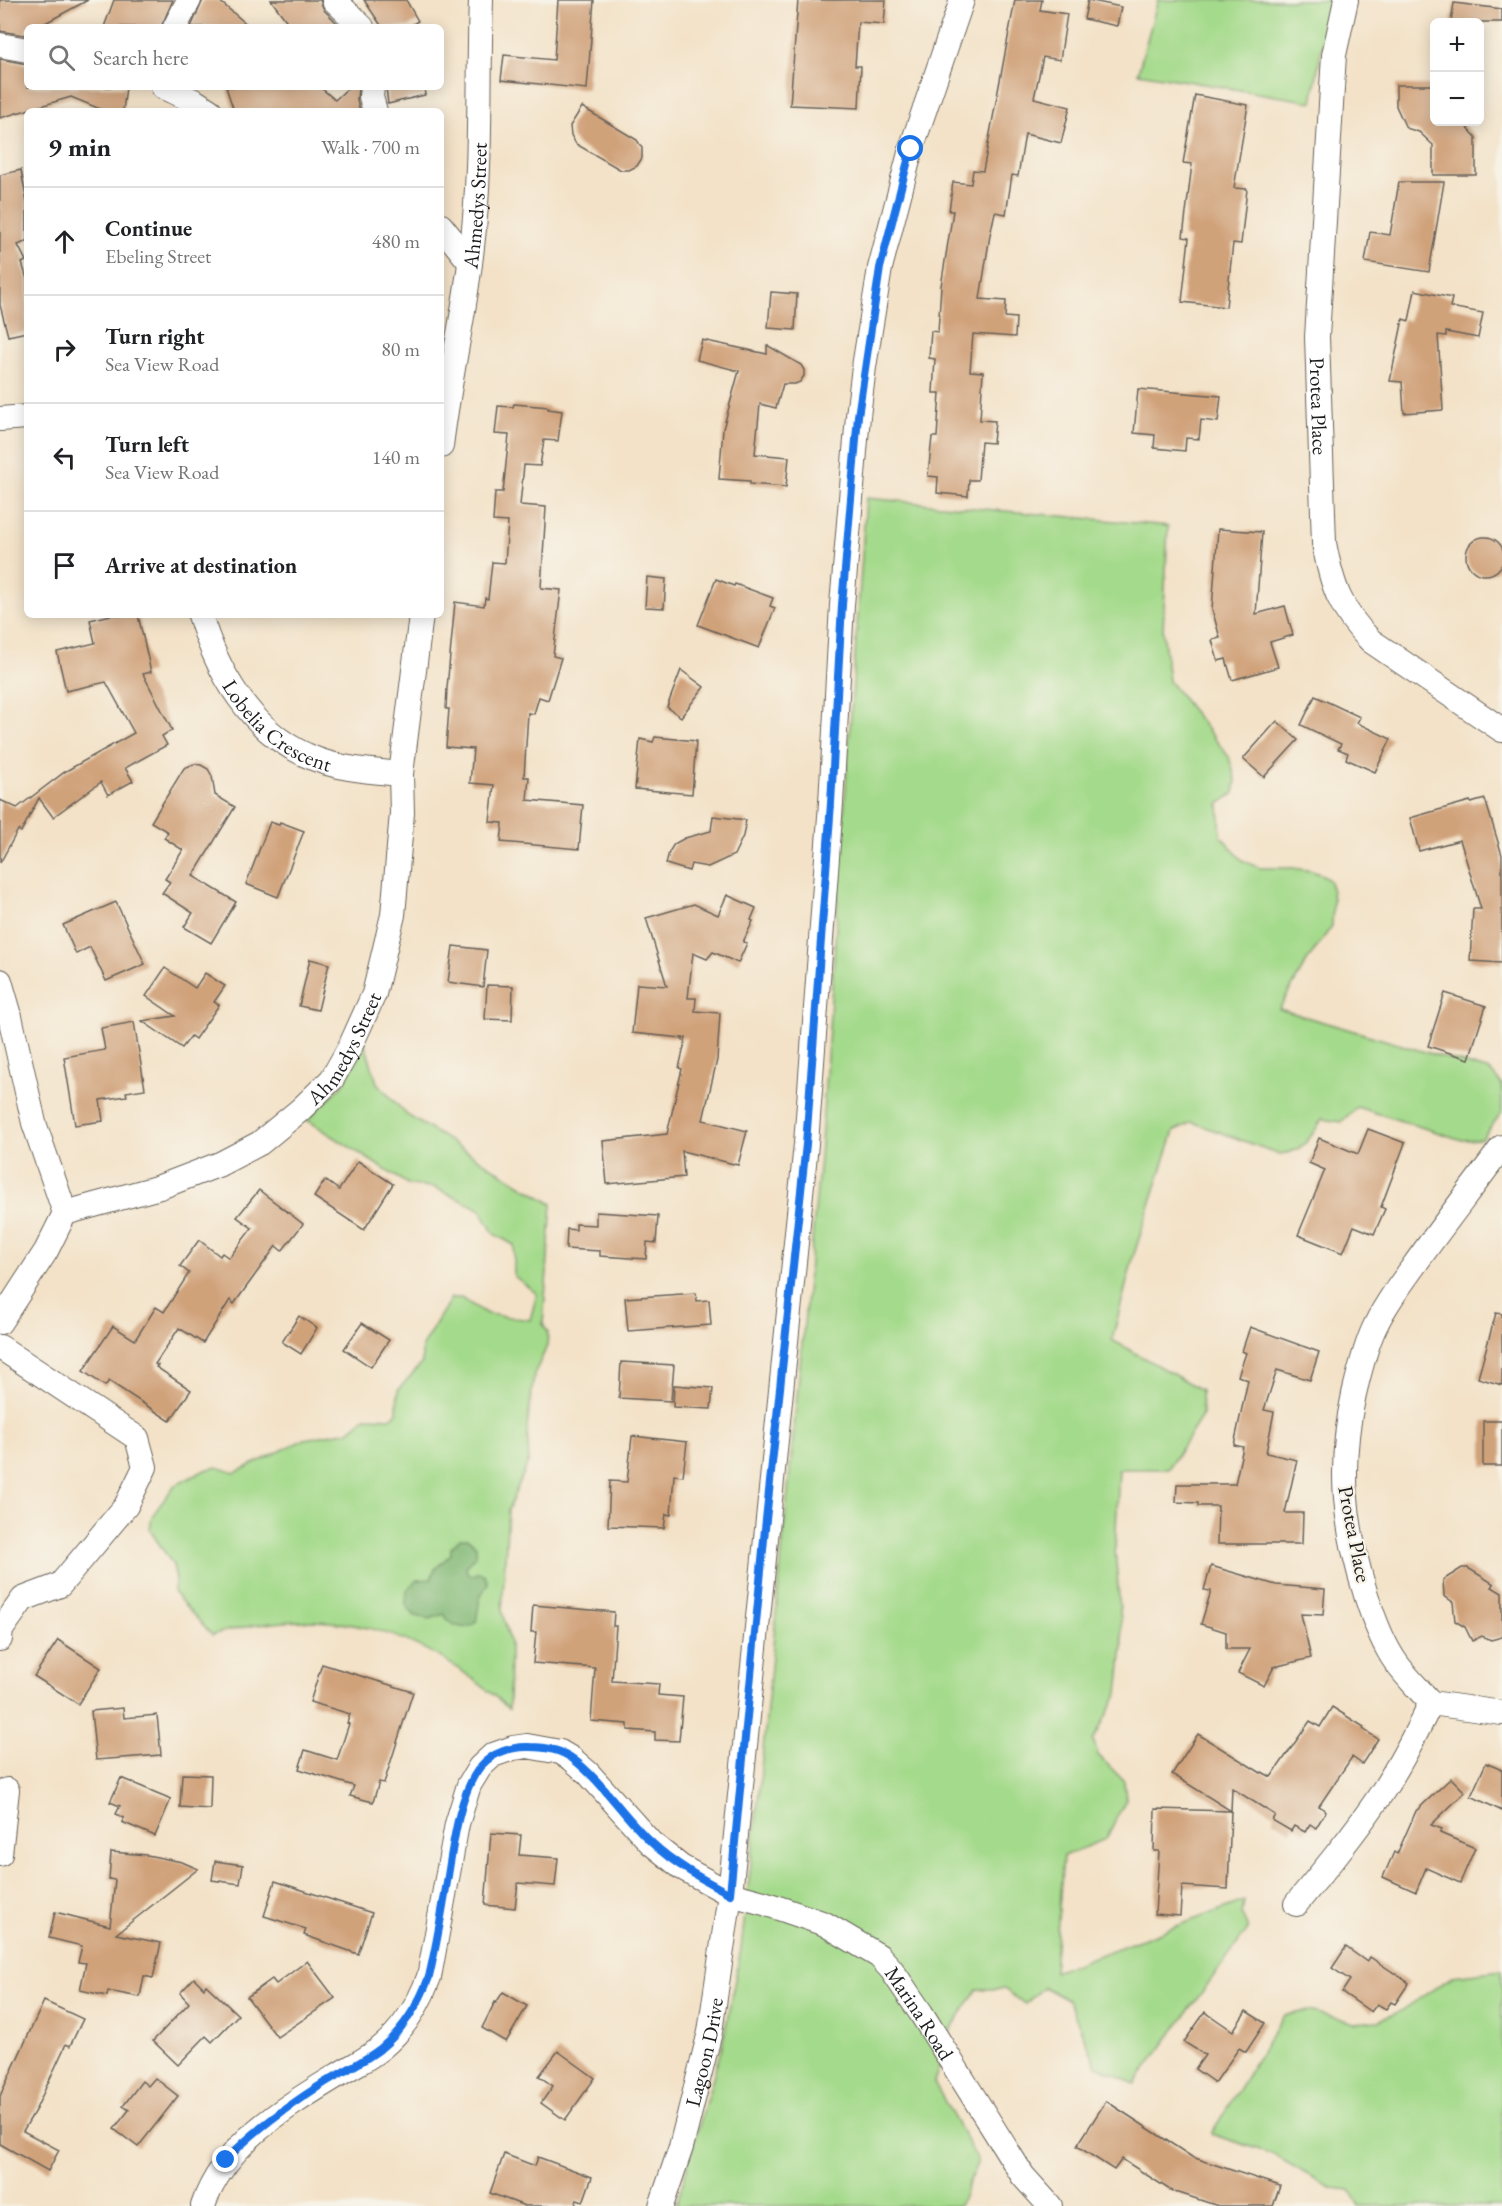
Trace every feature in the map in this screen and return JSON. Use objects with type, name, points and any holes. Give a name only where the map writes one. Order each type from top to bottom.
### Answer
[{"type":"street","points":[[177,24],[189,0]]},
{"type":"street","points":[[334,0],[359,24]]},
{"type":"street","name":"Ahmedys Street","points":[[444,420],[470,262],[476,185],[481,0]]},
{"type":"street","name":"Lagoon Drive","points":[[661,2206],[681,2147],[710,2032],[730,1894],[765,1529],[806,1144],[830,815],[842,605],[858,416],[880,268],[911,149],[962,0]]},
{"type":"street","name":"Protea Place","points":[[1346,0],[1334,55],[1317,337],[1323,543],[1329,568],[1343,606],[1353,623],[1371,641],[1502,730]]},
{"type":"street","points":[[0,45],[24,49]]},
{"type":"street","points":[[170,90],[205,108]]},
{"type":"street","points":[[372,90],[374,108]]},
{"type":"street","points":[[444,230],[470,262]]},
{"type":"street","points":[[0,419],[24,417]]},
{"type":"street","name":"Lobelia Crescent","points":[[201,618],[205,632],[235,692],[249,712],[268,730],[307,756],[359,770],[401,774]]},
{"type":"street","name":"Ahmedys Street","points":[[65,1213],[160,1187],[220,1164],[260,1143],[300,1110],[332,1079],[350,1047],[374,994],[393,915],[402,813],[401,774],[421,618]]},
{"type":"street","points":[[0,981],[34,1123],[65,1213],[46,1251],[5,1314]]},
{"type":"street","name":"Protea Place","points":[[1431,1703],[1394,1660],[1373,1616],[1360,1574],[1350,1527],[1344,1476],[1345,1445],[1360,1367],[1372,1332],[1399,1287],[1453,1210],[1502,1147]]},
{"type":"street","points":[[0,1347],[137,1438],[145,1467],[126,1506],[60,1586],[23,1599],[1,1630],[0,1640]]},
{"type":"street","points":[[1296,1904],[1379,1798],[1431,1703],[1502,1713]]},
{"type":"street","name":"Marina Road","points":[[203,2206],[226,2160],[243,2142],[309,2092],[380,2049],[407,2018],[423,1994],[429,1977],[457,1824],[469,1785],[480,1767],[493,1755],[527,1746],[551,1749],[572,1758],[651,1843],[681,1867],[730,1894],[825,1924],[879,1956],[891,1969],[921,2013],[1023,2176],[1050,2206]]},
{"type":"street","points":[[0,1854],[7,1790]]},
{"type":"green space","points":[[1158,0],[1330,0],[1312,102],[1138,73]]},
{"type":"green space","points":[[866,498],[1168,526],[1163,631],[1169,681],[1229,757],[1236,781],[1234,793],[1219,804],[1221,836],[1242,860],[1260,868],[1293,868],[1312,871],[1325,876],[1330,881],[1333,899],[1332,926],[1307,961],[1279,1009],[1490,1071],[1502,1085],[1502,1112],[1482,1139],[1462,1140],[1357,1107],[1341,1122],[1322,1119],[1305,1143],[1288,1153],[1279,1154],[1192,1122],[1174,1131],[1134,1254],[1112,1340],[1201,1390],[1202,1416],[1168,1469],[1119,1469],[1115,1550],[1123,1646],[1118,1693],[1093,1741],[1098,1755],[1124,1781],[1126,1799],[1106,1839],[1063,1856],[1054,1972],[1244,1901],[1242,1915],[1248,1929],[1135,2084],[1097,2066],[1068,2000],[1044,1987],[1025,2004],[1004,1989],[977,1989],[951,2029],[934,2082],[978,2161],[959,2206],[676,2206],[722,2046],[741,1949],[758,1802],[820,1158]]},
{"type":"green space","points":[[365,1044],[377,1083],[407,1115],[552,1204],[543,1324],[548,1333],[547,1346],[534,1375],[527,1428],[529,1460],[508,1510],[502,1611],[510,1643],[509,1709],[476,1681],[442,1658],[407,1641],[371,1629],[334,1622],[295,1621],[255,1625],[212,1635],[173,1592],[176,1579],[173,1565],[150,1530],[152,1516],[174,1486],[205,1470],[217,1467],[235,1473],[305,1439],[349,1431],[366,1417],[391,1418],[397,1412],[398,1390],[422,1363],[422,1346],[451,1298],[461,1298],[487,1314],[530,1320],[537,1294],[514,1276],[514,1245],[494,1234],[480,1209],[433,1187],[409,1185],[307,1120],[343,1085]]},
{"type":"green space","points":[[460,1538],[467,1538],[476,1546],[475,1555],[466,1567],[467,1573],[472,1575],[479,1572],[485,1575],[488,1583],[480,1597],[476,1623],[462,1627],[454,1625],[444,1614],[430,1619],[415,1616],[406,1605],[407,1590],[417,1580],[431,1579],[435,1569],[451,1554],[451,1548]]},
{"type":"green space","points":[[1502,1970],[1502,2206],[1359,2206],[1350,2190],[1331,2188],[1272,2154],[1211,2134],[1284,2015],[1309,2011],[1354,2023],[1378,2021],[1401,2011],[1453,1976]]},
{"type":"building","points":[[0,0],[88,0],[44,24],[24,24],[24,35],[0,31]]},
{"type":"building","points":[[114,0],[173,0],[162,24],[105,24]]},
{"type":"building","points":[[203,0],[218,0],[246,24],[192,24]]},
{"type":"building","points":[[271,0],[320,0],[324,10],[338,24],[289,24]]},
{"type":"building","points":[[364,0],[406,0],[418,21],[413,24],[380,24]]},
{"type":"building","points":[[558,0],[594,0],[587,89],[501,80],[504,55],[554,60]]},
{"type":"building","points":[[798,0],[886,0],[884,24],[858,22],[855,66],[861,66],[859,108],[790,105]]},
{"type":"building","points":[[1015,0],[1042,0],[1040,10],[1067,14],[1060,60],[1043,57],[1034,98],[1070,107],[1061,143],[1025,134],[1018,176],[1012,175],[1006,214],[995,212],[980,299],[1006,301],[1005,317],[1016,318],[1015,337],[973,334],[970,371],[983,372],[980,420],[995,421],[993,443],[981,442],[978,480],[969,480],[968,496],[937,493],[938,477],[928,476],[932,437],[937,437],[940,393],[933,393],[935,359],[929,358],[931,331],[938,332],[941,286],[953,211],[949,211],[953,182],[971,184],[973,170],[983,171]]},
{"type":"building","points":[[1088,0],[1121,7],[1117,26],[1084,19]]},
{"type":"building","points":[[1454,3],[1502,9],[1502,22],[1484,22],[1484,18],[1452,18]]},
{"type":"building","points":[[0,59],[24,63],[24,90],[126,90],[123,108],[98,108],[71,97],[34,108],[24,108],[24,111],[0,118]]},
{"type":"building","points":[[1396,85],[1430,85],[1430,126],[1466,126],[1476,137],[1476,175],[1433,175],[1433,145],[1419,132],[1406,128],[1396,106]]},
{"type":"building","points":[[227,90],[323,90],[335,100],[346,90],[358,90],[359,108],[233,108]]},
{"type":"building","points":[[386,90],[424,90],[425,95],[388,104]]},
{"type":"building","points":[[1195,95],[1248,105],[1234,188],[1247,189],[1241,244],[1233,243],[1226,307],[1182,302],[1189,238],[1183,237],[1192,164],[1183,163]]},
{"type":"building","points":[[582,107],[637,140],[642,148],[642,158],[637,166],[629,170],[621,170],[576,144],[571,135],[570,126]]},
{"type":"building","points":[[21,170],[24,186],[24,242],[18,245],[24,257],[22,263],[24,269],[24,333],[8,336],[0,305],[0,175]]},
{"type":"building","points":[[1399,182],[1444,182],[1429,272],[1365,262],[1370,232],[1390,235]]},
{"type":"building","points":[[1415,290],[1452,298],[1450,307],[1483,313],[1478,338],[1446,332],[1446,336],[1438,335],[1443,410],[1404,413],[1402,382],[1390,381],[1403,319],[1409,321]]},
{"type":"building","points":[[771,292],[797,294],[795,330],[768,328]]},
{"type":"building","points":[[702,340],[767,354],[767,345],[801,365],[804,370],[804,376],[800,382],[783,384],[776,408],[760,404],[755,454],[789,457],[786,487],[719,479],[723,429],[739,371],[697,360]]},
{"type":"building","points":[[1138,389],[1221,396],[1218,422],[1201,420],[1199,439],[1186,438],[1185,451],[1154,448],[1155,435],[1134,433]]},
{"type":"building","points":[[514,404],[549,407],[548,409],[562,411],[558,441],[544,440],[540,466],[524,465],[520,505],[546,507],[541,588],[561,590],[553,656],[561,658],[548,700],[539,697],[534,714],[528,713],[524,777],[529,777],[527,800],[583,805],[579,849],[501,842],[503,823],[490,822],[494,785],[470,783],[473,749],[446,747],[449,709],[446,709],[447,688],[455,602],[484,606],[485,598],[488,599],[492,562],[505,563],[508,522],[493,521],[495,492],[503,492],[509,435],[495,434],[498,406],[513,407]]},
{"type":"building","points":[[1218,529],[1262,532],[1256,614],[1285,606],[1293,635],[1270,642],[1278,667],[1232,680],[1226,659],[1218,661],[1212,640],[1220,638],[1212,609]]},
{"type":"building","points":[[1478,538],[1492,538],[1503,549],[1503,563],[1492,574],[1478,574],[1467,563],[1467,549]]},
{"type":"building","points":[[647,577],[666,579],[664,608],[645,607]]},
{"type":"building","points":[[716,579],[773,598],[770,606],[775,608],[759,648],[698,625]]},
{"type":"building","points":[[139,618],[151,672],[143,674],[172,730],[162,736],[167,745],[125,768],[133,781],[108,795],[101,782],[53,817],[39,798],[21,832],[18,830],[0,863],[0,800],[17,808],[66,771],[134,733],[106,682],[66,691],[57,652],[95,643],[90,620]]},
{"type":"building","points":[[681,670],[704,687],[681,717],[667,707]]},
{"type":"building","points":[[1315,696],[1360,717],[1357,723],[1391,739],[1375,772],[1346,759],[1348,753],[1338,749],[1341,744],[1301,725]]},
{"type":"building","points":[[1277,721],[1298,740],[1264,777],[1243,759]]},
{"type":"building","points":[[655,737],[696,741],[692,794],[635,789],[640,739],[653,742]]},
{"type":"building","points":[[194,764],[208,769],[212,776],[215,795],[235,807],[193,876],[236,902],[211,943],[184,927],[193,913],[162,893],[170,882],[165,879],[183,850],[164,838],[168,832],[151,822],[184,768]]},
{"type":"building","points":[[1485,799],[1502,855],[1502,963],[1470,961],[1473,909],[1481,909],[1460,840],[1419,851],[1410,818]]},
{"type":"building","points":[[713,816],[746,820],[743,836],[734,855],[708,867],[691,864],[689,871],[666,864],[674,844],[685,838],[711,831]]},
{"type":"building","points":[[270,822],[279,825],[280,822],[304,831],[278,897],[246,884]]},
{"type":"building","points":[[727,895],[756,908],[751,920],[753,921],[743,942],[747,943],[738,963],[713,952],[707,959],[693,953],[688,998],[696,998],[695,1011],[720,1013],[717,1060],[703,1120],[747,1131],[738,1165],[682,1151],[684,1177],[607,1184],[603,1141],[667,1134],[682,1069],[679,1068],[686,1038],[683,1038],[683,1041],[682,1038],[632,1033],[637,984],[667,986],[646,918],[694,904],[718,915]]},
{"type":"building","points":[[116,902],[145,964],[106,981],[90,947],[76,954],[63,925]]},
{"type":"building","points":[[453,946],[487,950],[483,987],[448,982]]},
{"type":"building","points":[[310,959],[329,964],[318,1010],[299,1006]]},
{"type":"building","points":[[165,968],[195,988],[205,973],[225,986],[214,1002],[219,1005],[195,1039],[191,1036],[182,1048],[142,1021],[175,1016],[146,996]]},
{"type":"building","points":[[487,985],[513,986],[512,1020],[485,1019]]},
{"type":"building","points":[[1445,993],[1486,1006],[1469,1059],[1428,1046]]},
{"type":"building","points":[[134,1022],[145,1089],[126,1092],[127,1096],[100,1100],[103,1121],[75,1125],[64,1057],[105,1050],[101,1028]]},
{"type":"building","points":[[1368,1129],[1405,1143],[1381,1207],[1385,1209],[1374,1234],[1354,1226],[1343,1253],[1298,1235],[1325,1170],[1309,1163],[1319,1138],[1358,1154]]},
{"type":"building","points":[[358,1161],[393,1184],[364,1230],[314,1197],[325,1180],[339,1190]]},
{"type":"building","points":[[259,1190],[303,1224],[282,1251],[276,1246],[234,1304],[230,1300],[203,1343],[179,1328],[155,1364],[158,1365],[156,1367],[191,1390],[170,1421],[109,1381],[105,1386],[83,1371],[113,1326],[135,1340],[156,1307],[164,1312],[189,1273],[180,1266],[199,1240],[220,1256],[222,1253],[229,1258],[252,1228],[237,1217]]},
{"type":"building","points":[[596,1212],[658,1216],[656,1243],[647,1242],[646,1259],[600,1256],[600,1251],[566,1249],[567,1229],[576,1230],[576,1224],[596,1225]]},
{"type":"building","points":[[696,1293],[697,1301],[709,1300],[711,1325],[628,1331],[625,1298]]},
{"type":"building","points":[[1496,1313],[1502,1314],[1502,1385],[1478,1378]]},
{"type":"building","points":[[299,1316],[317,1328],[301,1354],[282,1342]]},
{"type":"building","points":[[362,1323],[389,1340],[371,1367],[344,1349]]},
{"type":"building","points":[[1250,1327],[1319,1352],[1310,1380],[1277,1370],[1264,1410],[1274,1412],[1266,1453],[1297,1460],[1285,1513],[1303,1513],[1302,1544],[1217,1544],[1218,1506],[1198,1506],[1198,1503],[1176,1502],[1177,1484],[1235,1484],[1243,1447],[1234,1445],[1248,1380],[1238,1376],[1246,1353],[1242,1351]]},
{"type":"building","points":[[621,1362],[674,1365],[671,1401],[619,1398]]},
{"type":"building","points":[[674,1385],[713,1388],[711,1409],[673,1407]]},
{"type":"building","points":[[1483,1421],[1502,1421],[1502,1466],[1483,1466]]},
{"type":"building","points":[[632,1436],[687,1442],[683,1476],[674,1475],[671,1515],[666,1514],[664,1528],[608,1526],[610,1481],[627,1482]]},
{"type":"building","points":[[1211,1566],[1276,1585],[1325,1589],[1323,1615],[1301,1614],[1311,1658],[1274,1667],[1264,1686],[1238,1673],[1250,1649],[1226,1649],[1226,1632],[1201,1624],[1211,1591],[1204,1590]]},
{"type":"building","points":[[1462,1568],[1468,1568],[1494,1584],[1492,1587],[1502,1593],[1502,1637],[1491,1640],[1482,1636],[1472,1641],[1465,1627],[1455,1621],[1453,1602],[1444,1596],[1443,1580]]},
{"type":"building","points":[[533,1605],[614,1612],[613,1626],[616,1626],[612,1681],[659,1684],[658,1695],[683,1697],[679,1741],[655,1740],[655,1732],[628,1730],[628,1724],[591,1721],[595,1668],[533,1663],[536,1632],[531,1632]]},
{"type":"building","points":[[58,1640],[101,1668],[78,1704],[34,1676]]},
{"type":"building","points":[[322,1664],[413,1692],[384,1783],[379,1782],[373,1802],[350,1796],[354,1786],[299,1769],[305,1750],[337,1760],[349,1724],[347,1723],[350,1714],[310,1702]]},
{"type":"building","points":[[1332,1707],[1364,1727],[1363,1729],[1378,1739],[1362,1764],[1352,1757],[1319,1806],[1326,1811],[1316,1828],[1310,1824],[1305,1832],[1294,1826],[1291,1831],[1272,1820],[1275,1815],[1232,1788],[1231,1811],[1172,1774],[1198,1734],[1271,1777],[1310,1721],[1320,1727]]},
{"type":"building","points":[[123,1708],[124,1718],[157,1715],[161,1755],[96,1760],[91,1711]]},
{"type":"building","points":[[1486,1763],[1502,1770],[1502,1811],[1471,1796]]},
{"type":"building","points":[[182,1774],[211,1775],[210,1809],[180,1807]]},
{"type":"building","points":[[121,1778],[171,1799],[155,1836],[122,1822],[124,1818],[116,1814],[120,1806],[110,1802]]},
{"type":"building","points":[[1451,1778],[1465,1792],[1431,1825],[1442,1829],[1440,1833],[1475,1848],[1460,1883],[1426,1868],[1416,1892],[1383,1877],[1394,1852],[1397,1854],[1416,1811]]},
{"type":"building","points":[[1155,1809],[1231,1811],[1228,1889],[1182,1886],[1180,1916],[1155,1914],[1159,1851],[1154,1851]]},
{"type":"building","points":[[491,1833],[521,1835],[519,1855],[558,1858],[555,1886],[518,1883],[515,1908],[485,1905]]},
{"type":"building","points":[[111,1852],[147,1855],[182,1862],[198,1869],[116,1934],[161,1943],[153,1978],[144,1976],[140,1997],[108,1991],[107,1996],[80,1990],[86,1963],[78,1962],[82,1946],[49,1938],[55,1912],[110,1926],[115,1880],[109,1879]]},
{"type":"building","points":[[215,1861],[243,1865],[240,1884],[212,1880]]},
{"type":"building","points":[[275,1881],[372,1913],[358,1954],[304,1935],[306,1929],[264,1916]]},
{"type":"building","points":[[1346,1947],[1367,1962],[1370,1957],[1409,1983],[1395,2004],[1391,2002],[1386,2009],[1377,2004],[1371,2012],[1342,1992],[1350,1980],[1332,1968]]},
{"type":"building","points":[[307,1961],[335,1998],[277,2037],[247,1997],[272,1979],[276,1984]]},
{"type":"building","points":[[194,1978],[204,1988],[206,1985],[238,2015],[212,2042],[206,2036],[178,2065],[153,2041],[189,2003],[180,1993]]},
{"type":"building","points":[[503,1992],[527,2006],[506,2042],[482,2028],[495,2002]]},
{"type":"building","points":[[44,2001],[83,2019],[70,2046],[66,2044],[36,2109],[23,2131],[59,2150],[48,2171],[0,2144],[0,2096]]},
{"type":"building","points":[[1246,2011],[1265,2023],[1246,2052],[1239,2048],[1215,2083],[1195,2069],[1205,2055],[1184,2042],[1205,2012],[1233,2031]]},
{"type":"building","points":[[558,2051],[595,2078],[565,2120],[541,2103],[553,2086],[539,2076]]},
{"type":"building","points":[[155,2078],[178,2096],[138,2147],[114,2129],[129,2110],[123,2106],[142,2081],[148,2086]]},
{"type":"building","points":[[1106,2101],[1192,2157],[1280,2186],[1273,2206],[1218,2206],[1170,2190],[1122,2159],[1114,2170],[1077,2146]]},
{"type":"building","points":[[504,2154],[535,2166],[538,2157],[592,2177],[583,2202],[577,2200],[575,2206],[525,2206],[490,2193]]},
{"type":"route","points":[[226,2160],[243,2142],[309,2092],[380,2049],[402,2026],[423,1994],[429,1977],[438,1938],[457,1824],[469,1785],[480,1767],[493,1755],[527,1746],[551,1749],[572,1758],[651,1843],[681,1867],[730,1894],[765,1529],[806,1144],[831,803],[842,605],[858,416],[880,268],[911,149]]}]
